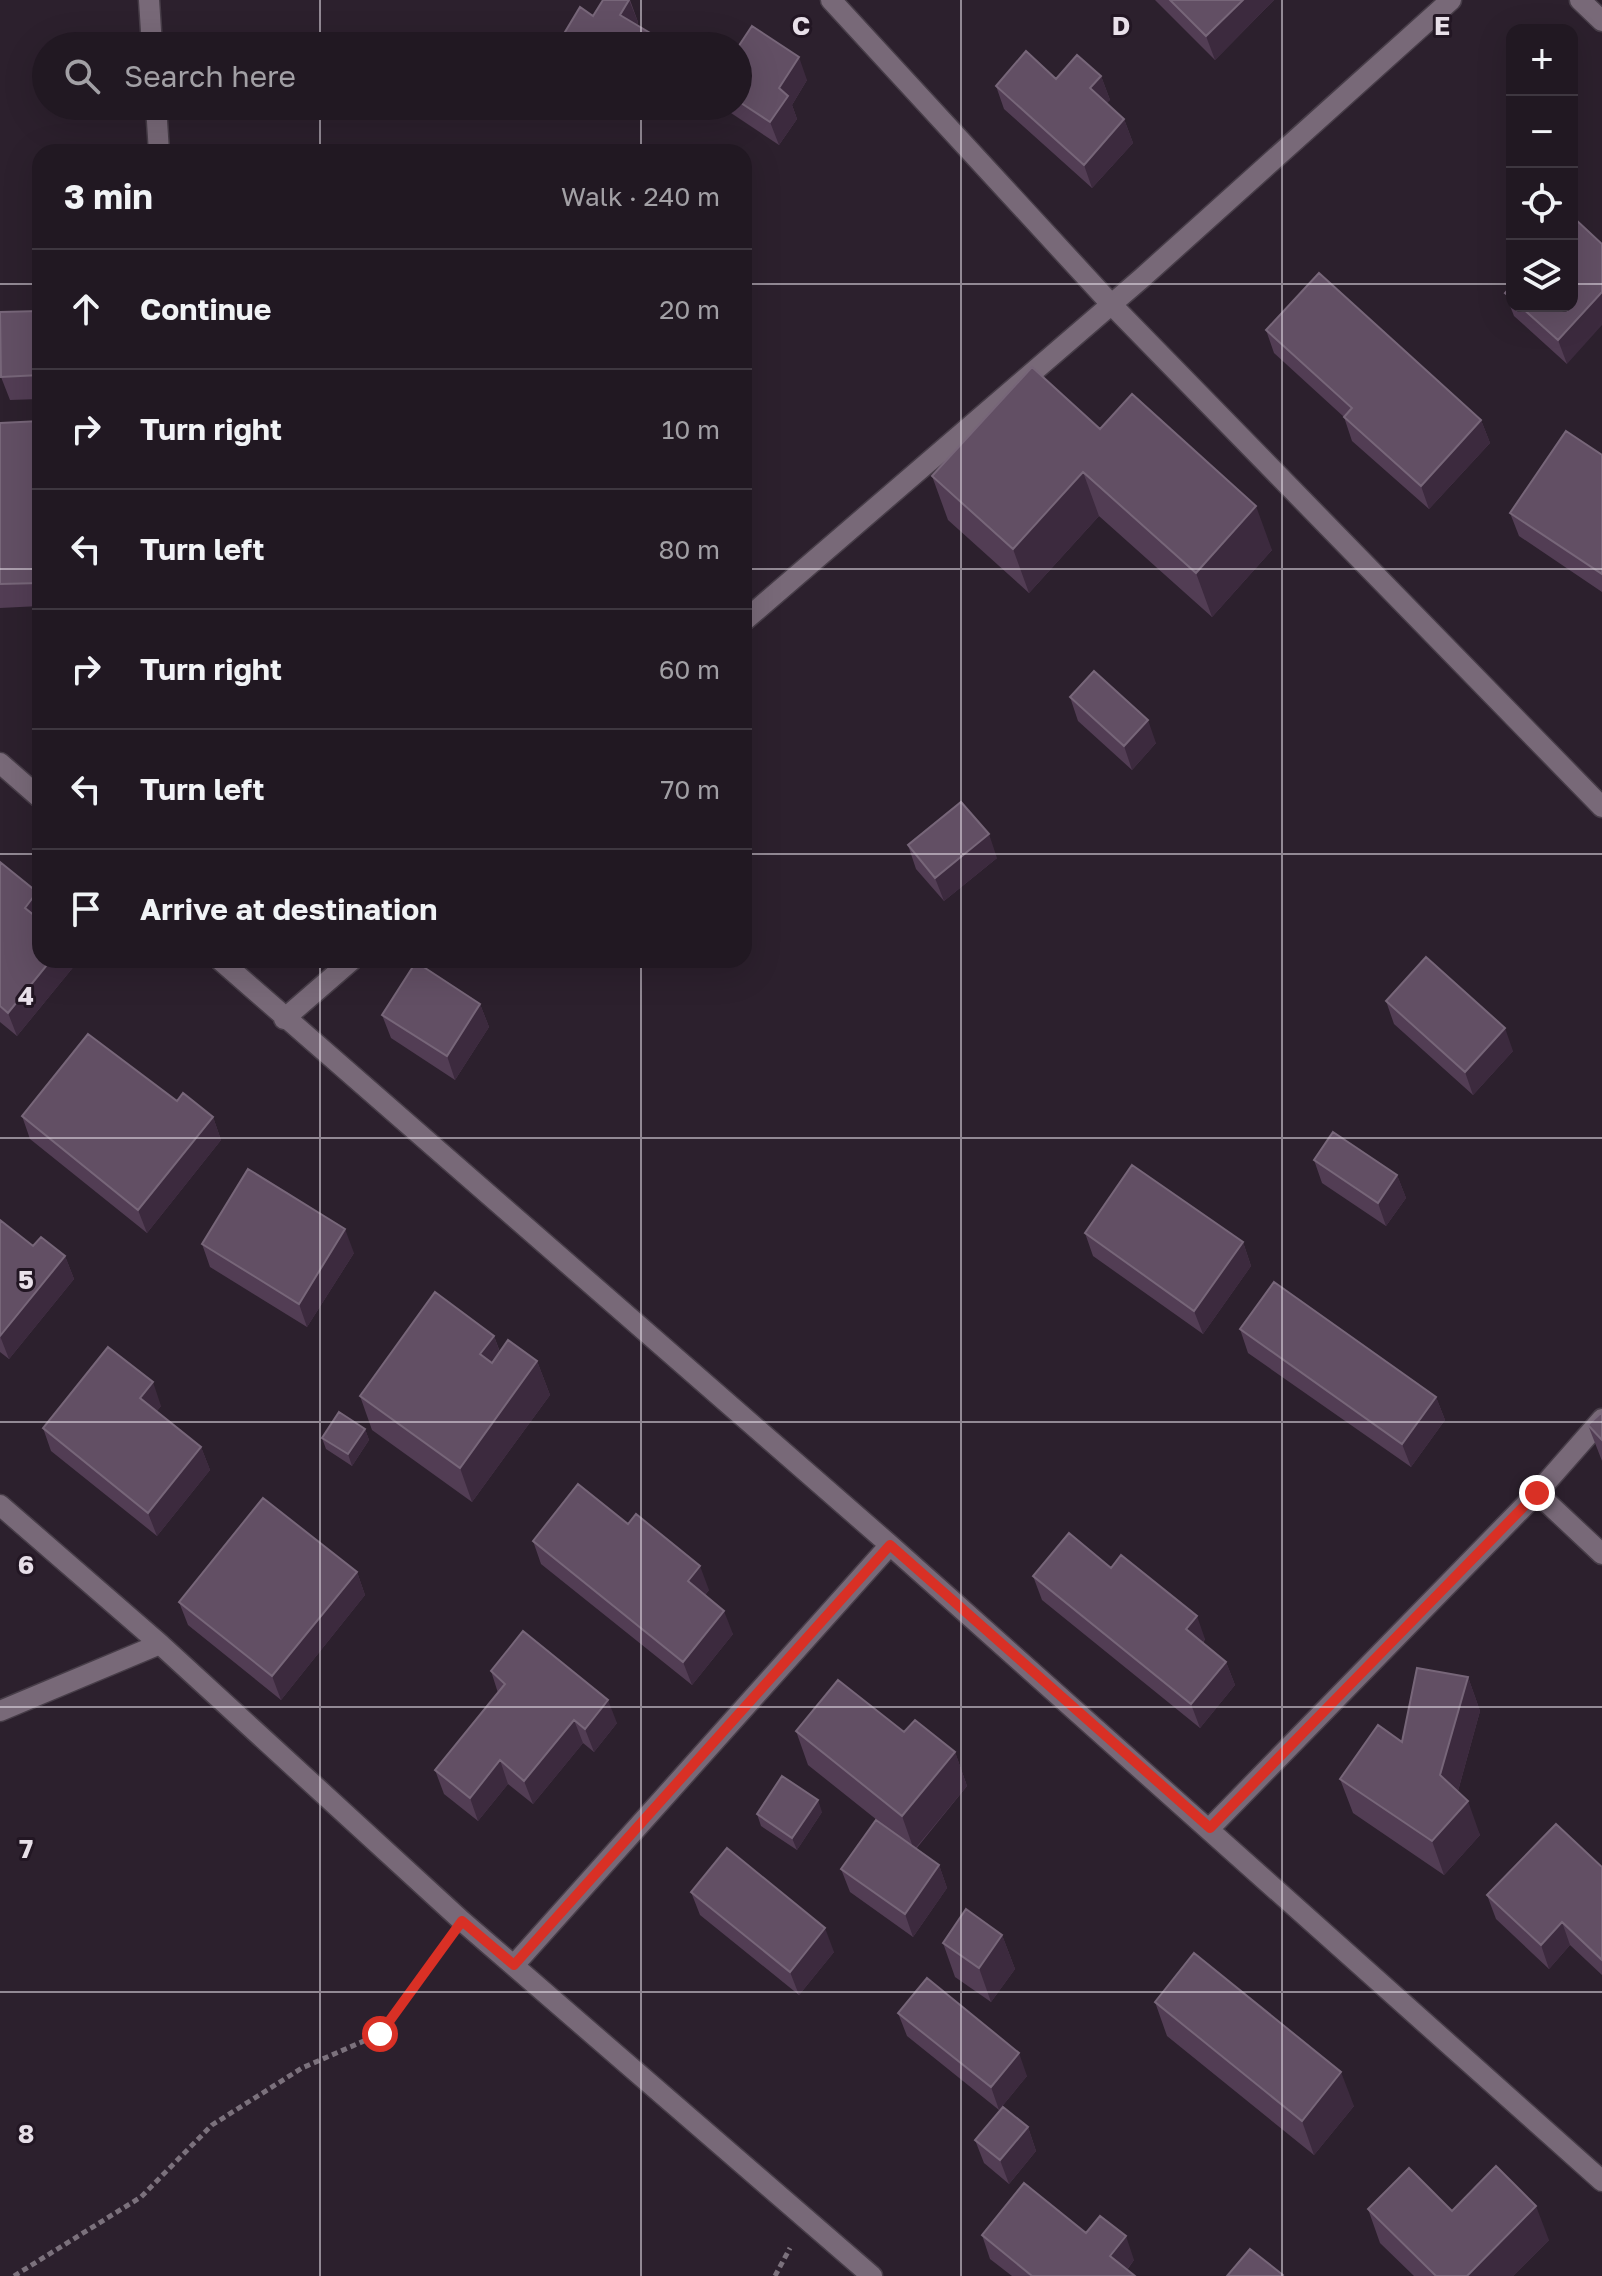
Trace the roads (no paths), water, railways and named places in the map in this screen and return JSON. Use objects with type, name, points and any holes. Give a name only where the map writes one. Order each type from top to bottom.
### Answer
[{"type":"street","points":[[149,0],[151,32]]},
{"type":"street","points":[[831,0],[1111,304],[1602,807]]},
{"type":"street","points":[[752,614],[1111,304],[1451,0]]},
{"type":"street","points":[[1580,0],[1602,21]]},
{"type":"street","points":[[157,120],[158,144]]},
{"type":"street","points":[[0,763],[32,791]]},
{"type":"street","points":[[229,968],[890,1545],[1602,2181]]},
{"type":"street","points":[[284,1019],[343,968]]},
{"type":"street","points":[[1210,1828],[1537,1493],[1602,1419]]},
{"type":"street","points":[[1537,1493],[1602,1554]]},
{"type":"street","points":[[0,1505],[160,1644],[462,1921],[872,2276]]},
{"type":"street","points":[[514,1965],[890,1545]]},
{"type":"street","points":[[0,1711],[160,1644]]}]
